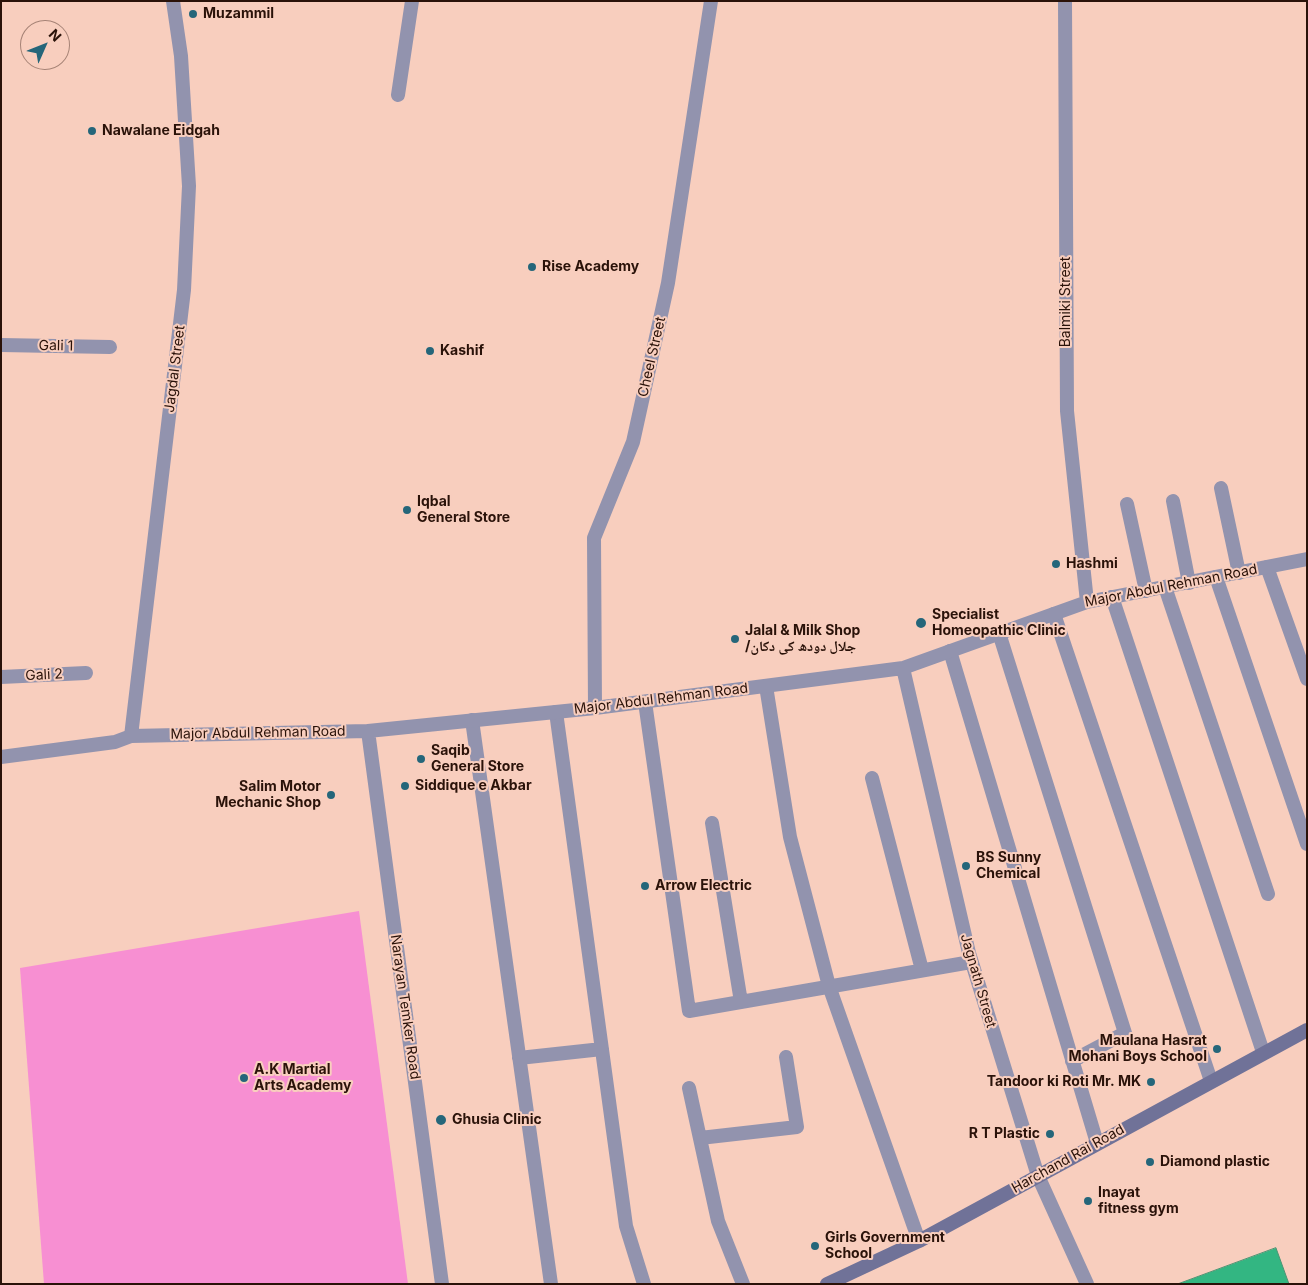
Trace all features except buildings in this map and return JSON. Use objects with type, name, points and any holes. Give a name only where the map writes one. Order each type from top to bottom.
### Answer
[{"type":"main road","name":"Harchand Rai Road","points":[[827,1284],[919,1241],[1263,1052],[1307,1030]]},
{"type":"street","name":"Jagdal Street","points":[[131,736],[184,290],[189,186],[181,56],[173,1]]},
{"type":"street","points":[[398,95],[412,1]]},
{"type":"street","name":"Cheel Street","points":[[595,708],[594,538],[633,442],[666,292],[711,1]]},
{"type":"street","name":"Balmiki Street","points":[[1065,1],[1067,411],[1088,602]]},
{"type":"street","name":"Gali 1","points":[[1,345],[110,347]]},
{"type":"street","points":[[1221,488],[1239,573]]},
{"type":"street","points":[[1173,501],[1189,583]]},
{"type":"street","points":[[1127,504],[1146,590]]},
{"type":"street","name":"Major Abdul Rehman Road","points":[[1,757],[115,742],[131,736],[368,731],[595,708],[903,668],[1088,602],[1307,559]]},
{"type":"street","points":[[1267,567],[1307,679]]},
{"type":"street","points":[[1216,577],[1307,844]]},
{"type":"street","points":[[1165,587],[1268,894]]},
{"type":"street","points":[[1112,597],[1263,1052]]},
{"type":"street","points":[[1054,614],[1210,1081]]},
{"type":"street","points":[[999,634],[1125,1033],[1072,1061]]},
{"type":"street","points":[[950,651],[1097,1144]]},
{"type":"street","name":"Jagnath Street","points":[[903,668],[971,962],[1038,1176],[1087,1284]]},
{"type":"street","name":"Gali 2","points":[[1,677],[86,673]]},
{"type":"street","points":[[766,686],[790,837],[829,986],[919,1241]]},
{"type":"street","points":[[645,702],[689,1011],[971,962]]},
{"type":"street","points":[[556,712],[626,1226],[644,1284]]},
{"type":"street","points":[[472,720],[551,1284]]},
{"type":"street","name":"Narayan Temker Road","points":[[368,731],[442,1284]]},
{"type":"street","points":[[872,778],[922,970]]},
{"type":"street","points":[[712,822],[742,1002]]},
{"type":"street","points":[[519,1058],[602,1049]]},
{"type":"street","points":[[700,1138],[797,1127],[786,1057]]},
{"type":"street","points":[[689,1088],[718,1221],[744,1284]]},
{"type":"shaded area","points":[[359,911],[408,1284],[44,1284],[20,968]]},
{"type":"place","name":"Muzammil","points":[[193,14]]},
{"type":"place","name":"Nawalane Eidgah","points":[[92,131]]},
{"type":"place","name":"Rise Academy","points":[[532,267]]},
{"type":"place","name":"Kashif","points":[[430,351]]},
{"type":"place","name":"Iqbal General Store","points":[[407,510]]},
{"type":"place","name":"Hashmi","points":[[1056,564]]},
{"type":"place","name":"Specialist Homeopathic Clinic","points":[[921,623]]},
{"type":"place","name":"Jalal & Milk Shop /جلال دودھ کی دکان","points":[[735,639]]},
{"type":"place","name":"Saqib General Store","points":[[421,759]]},
{"type":"place","name":"Siddique e Akbar","points":[[405,786]]},
{"type":"place","name":"Salim Motor Mechanic Shop","points":[[331,795]]},
{"type":"place","name":"BS Sunny Chemical","points":[[966,866]]},
{"type":"place","name":"Arrow Electric","points":[[645,886]]},
{"type":"place","name":"Maulana Hasrat Mohani Boys School","points":[[1217,1049]]},
{"type":"place","name":"A.K Martial Arts Academy","points":[[244,1078]]},
{"type":"place","name":"Tandoor ki Roti Mr. MK","points":[[1151,1082]]},
{"type":"place","name":"Ghusia Clinic","points":[[441,1120]]},
{"type":"place","name":"R T Plastic","points":[[1050,1134]]},
{"type":"place","name":"Diamond plastic","points":[[1150,1162]]},
{"type":"place","name":"Inayat fitness gym","points":[[1088,1201]]},
{"type":"place","name":"Girls Government School","points":[[815,1246]]}]
